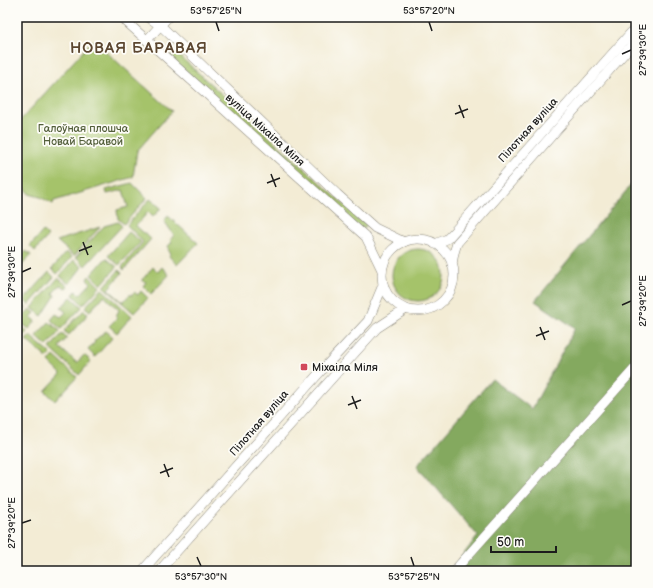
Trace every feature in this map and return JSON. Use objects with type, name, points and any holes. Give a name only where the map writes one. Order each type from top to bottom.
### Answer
[{"type":"street","name":"вуліца Міхаіла Міля","points":[[121,17],[366,237],[382,270]]},
{"type":"street","name":"вуліца Міхаіла Міля","points":[[148,17],[161,26],[375,228],[404,242]]},
{"type":"street","points":[[147,40],[168,17]]},
{"type":"street","name":"Пілотная вуліца","points":[[452,264],[457,243],[622,49],[636,27]]},
{"type":"street","name":"Пілотная вуліца","points":[[435,244],[447,240],[451,236],[622,49],[636,40]]},
{"type":"street","points":[[416,239],[435,244],[447,254],[452,264],[454,276],[452,287],[446,297],[438,304],[428,309],[417,311],[406,309],[396,304],[388,295],[383,285],[382,270],[390,253],[396,246],[416,239]]},
{"type":"street","name":"Пілотная вуліца","points":[[142,571],[321,371],[368,321],[383,285]]},
{"type":"street","points":[[159,571],[377,328],[406,309]]},
{"type":"street","points":[[454,571],[636,368]]},
{"type":"green space","name":"Галоўная плошча Новай Баравой","points":[[93,40],[172,111],[137,151],[133,177],[54,201],[53,204],[40,197],[29,194],[26,189],[17,184],[17,124]]},
{"type":"green space","points":[[175,52],[367,225],[362,231],[170,57]]},
{"type":"green space","points":[[636,179],[636,571],[450,571],[478,536],[417,466],[492,379],[532,409],[575,328],[535,301]]},
{"type":"green space","points":[[132,183],[147,198],[124,224],[118,219],[117,210],[128,207],[123,190],[107,194],[106,190]]},
{"type":"green space","points":[[150,199],[161,208],[153,217],[148,212],[136,226],[151,239],[124,270],[122,267],[143,242],[127,225]]},
{"type":"green space","points":[[168,216],[198,243],[177,265],[169,256],[171,253],[168,250],[168,246],[172,242],[170,240],[174,235],[164,221]]},
{"type":"green space","points":[[118,222],[122,226],[85,266],[76,257],[104,226]]},
{"type":"green space","points":[[100,227],[74,256],[57,241]]},
{"type":"green space","points":[[43,231],[48,236],[35,251],[30,246]]},
{"type":"green space","points":[[129,232],[141,242],[119,265],[108,256]]},
{"type":"green space","points":[[418,249],[428,251],[436,257],[442,265],[444,275],[442,285],[436,293],[428,299],[418,301],[408,299],[400,293],[394,285],[392,275],[394,265],[400,257],[408,251]]},
{"type":"green space","points":[[26,251],[31,255],[17,271],[17,261]]},
{"type":"green space","points":[[66,252],[72,257],[57,274],[52,269]]},
{"type":"green space","points":[[106,258],[117,267],[101,285],[91,275]]},
{"type":"green space","points":[[74,260],[82,267],[69,284],[60,276]]},
{"type":"green space","points":[[153,267],[158,272],[162,267],[169,275],[151,294],[143,286],[146,282],[142,280]]},
{"type":"green space","points":[[119,270],[122,273],[108,289],[123,302],[134,292],[138,295],[141,291],[148,298],[134,313],[104,287]]},
{"type":"green space","points":[[49,272],[54,277],[29,305],[24,300]]},
{"type":"green space","points":[[89,276],[100,287],[83,305],[73,295],[76,291],[80,295],[91,283],[87,279]]},
{"type":"green space","points":[[58,278],[68,286],[66,288],[60,285],[53,293],[55,296],[42,316],[32,308]]},
{"type":"green space","points":[[102,289],[132,316],[117,333],[109,326],[117,318],[116,316],[119,310],[104,296],[90,311],[85,307]]},
{"type":"green space","points":[[71,297],[82,307],[61,329],[51,320],[56,314],[61,317],[66,312],[61,308]]},
{"type":"green space","points":[[21,304],[26,308],[17,319],[17,307],[18,308]]},
{"type":"green space","points":[[30,309],[35,313],[31,317],[36,321],[29,329],[19,321]]},
{"type":"green space","points":[[84,310],[88,314],[69,335],[64,331]]},
{"type":"green space","points":[[49,322],[60,331],[47,346],[36,336]]},
{"type":"green space","points":[[17,323],[27,332],[23,336],[17,330]]},
{"type":"green space","points":[[106,331],[113,337],[95,357],[88,350],[95,342],[94,341]]},
{"type":"green space","points":[[62,334],[67,338],[59,347],[77,363],[84,355],[91,361],[79,375],[50,348]]},
{"type":"green space","points":[[30,336],[51,354],[47,358],[26,340]]},
{"type":"green space","points":[[54,356],[77,377],[55,401],[45,391],[61,374],[49,362]]},
{"type":"place","name":"Міхаіла Міля","points":[[304,367]]},
{"type":"district","name":"НОВАЯ БАРАВАЯ","points":[[139,48]]}]
